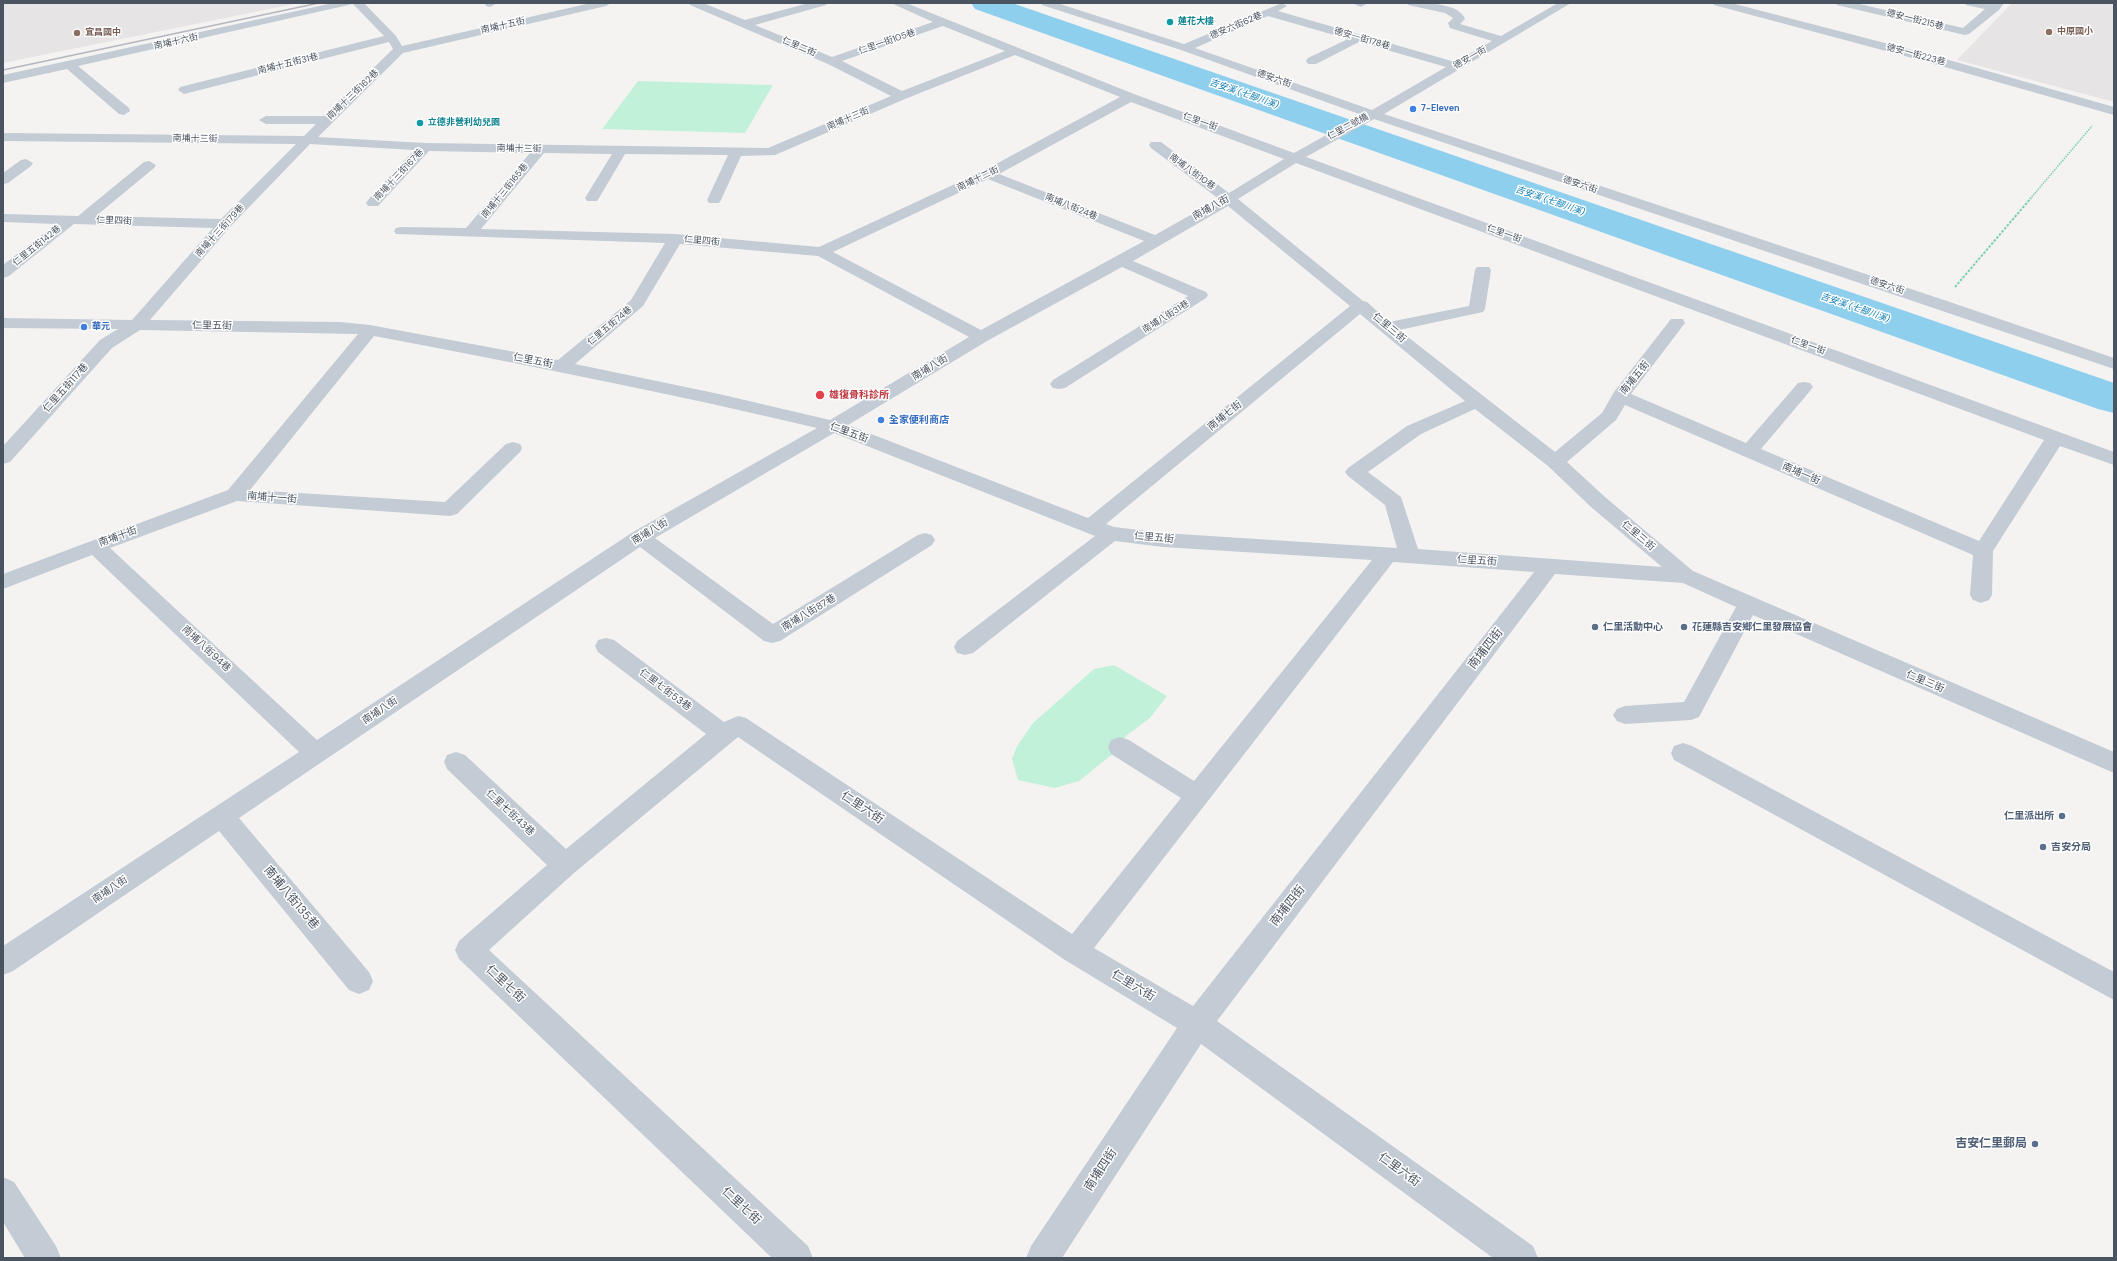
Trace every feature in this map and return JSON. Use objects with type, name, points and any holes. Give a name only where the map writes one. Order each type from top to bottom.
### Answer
[{"type":"street","name":"南埔十六街","points":[[3,79],[348,3]]},
{"type":"street","points":[[358,3],[392,38],[399,50]]},
{"type":"street","name":"南埔十五街","points":[[399,50],[606,3]]},
{"type":"street","name":"仁里二街","points":[[694,3],[832,61],[901,96]]},
{"type":"street","points":[[744,24],[822,3]]},
{"type":"street","name":"仁里一街","points":[[896,3],[1130,97],[1296,156],[2114,459]]},
{"type":"street","name":"德安六街","points":[[1046,3],[1185,48],[1460,145],[1941,304],[2114,364]]},
{"type":"street","name":"德安六街62巷","points":[[1185,48],[1288,3]]},
{"type":"street","points":[[1412,3],[1448,10],[1458,16],[1454,26],[1502,40]]},
{"type":"street","name":"德安一街","points":[[1374,114],[1566,3]]},
{"type":"street","name":"德安一街223巷","points":[[1718,3],[1931,59],[2111,110]]},
{"type":"street","name":"德安一街215巷","points":[[1841,3],[1965,32],[1997,6]]},
{"type":"street","points":[[1970,3],[1997,6]]},
{"type":"street","points":[[1542,5],[1555,9]]},
{"type":"street","name":"德安一街178巷","points":[[1268,12],[1456,66]]},
{"type":"street","name":"仁里一街105巷","points":[[832,61],[943,22]]},
{"type":"street","name":"南埔十五街31巷","points":[[184,90],[392,38]]},
{"type":"street","points":[[1312,61],[1358,38]]},
{"type":"street","name":"南埔十三街162巷","points":[[307,140],[399,50]]},
{"type":"street","name":"南埔十三街","points":[[3,137],[307,140],[425,147],[770,152],[901,96],[1016,51]]},
{"type":"street","points":[[70,65],[124,111]]},
{"type":"street","name":"南埔十二街","points":[[821,252],[988,174],[1130,97]]},
{"type":"street","name":"仁里二號橋","points":[[1322,141],[1374,114]]},
{"type":"street","points":[[266,120],[328,120]]},
{"type":"street","name":"南埔十三街179巷","points":[[136,325],[225,224],[307,140]]},
{"type":"street","name":"南埔八街","points":[[3,962],[640,538],[833,426],[981,337],[1121,261],[1154,240],[1229,198],[1322,141]]},
{"type":"street","name":"南埔八街10巷","points":[[1156,145],[1229,198]]},
{"type":"street","name":"南埔十三街167巷","points":[[373,203],[425,147]]},
{"type":"street","name":"南埔十三街165巷","points":[[470,233],[540,149]]},
{"type":"street","points":[[592,198],[620,151]]},
{"type":"street","points":[[714,200],[736,152]]},
{"type":"street","points":[[3,180],[26,163]]},
{"type":"street","name":"仁里五街142巷","points":[[3,273],[149,165]]},
{"type":"street","name":"南埔八街24巷","points":[[988,174],[1154,240]]},
{"type":"street","name":"仁里三街","points":[[1229,198],[1388,327],[1477,402],[1555,462],[1598,502],[1686,576],[1870,658],[2114,762]]},
{"type":"street","name":"仁里四街","points":[[3,218],[225,224]]},
{"type":"street","name":"仁里四街","points":[[401,231],[675,239],[821,252],[981,337]]},
{"type":"street","name":"仁里五街74巷","points":[[562,366],[637,303],[675,239]]},
{"type":"street","name":"南埔八街31巷","points":[[1059,384],[1200,295],[1121,261]]},
{"type":"street","points":[[1388,327],[1477,309],[1483,270]]},
{"type":"street","name":"南埔七街","points":[[1090,527],[1361,305]]},
{"type":"street","name":"仁里五街","points":[[3,323],[340,327],[370,330],[562,366],[719,399],[833,426],[1111,534],[1163,540],[1262,544],[1686,576]]},
{"type":"street","name":"南埔五街","points":[[1555,462],[1610,416],[1620,396],[1677,323]]},
{"type":"street","name":"仁里五街117巷","points":[[3,458],[106,344],[136,325]]},
{"type":"street","name":"南埔十一街","points":[[235,495],[370,330]]},
{"type":"street","points":[[1749,452],[1804,387]]},
{"type":"street","name":"南埔一街","points":[[1620,396],[1983,551]]},
{"type":"street","points":[[1075,951],[1197,796],[1399,555],[1394,502],[1355,472],[1414,430],[1477,402]]},
{"type":"street","points":[[1981,595],[1983,551],[2055,438]]},
{"type":"street","name":"南埔十一街","points":[[235,495],[450,509],[513,448]]},
{"type":"street","name":"南埔十街","points":[[3,582],[95,546],[235,495]]},
{"type":"street","points":[[964,647],[1111,534]]},
{"type":"street","name":"南埔八街87巷","points":[[640,538],[772,635],[925,540]]},
{"type":"street","name":"南埔八街94巷","points":[[95,546],[316,753]]},
{"type":"street","name":"南埔四街","points":[[1043,1258],[1197,1024],[1550,566]]},
{"type":"street","points":[[1625,715],[1691,711],[1748,604]]},
{"type":"street","name":"仁里七街53巷","points":[[606,646],[731,730]]},
{"type":"street","name":"仁里六街","points":[[731,730],[1075,951],[1197,1024],[1521,1258]]},
{"type":"street","name":"仁里七街","points":[[731,730],[565,865],[469,950],[796,1258]]},
{"type":"street","points":[[1120,747],[1197,796]]},
{"type":"street","points":[[1683,753],[2114,987]]},
{"type":"street","name":"仁里七街43巷","points":[[456,762],[565,865]]},
{"type":"street","name":"南埔八街135巷","points":[[222,816],[360,981]]},
{"type":"street","points":[[3,1193],[44,1258]]},
{"type":"path","points":[[1941,304],[2111,110]]},
{"type":"shaded area","name":"宜昌國中","points":[[3,3],[299,3],[3,63]]},
{"type":"shaded area","name":"中原國小","points":[[2012,3],[2114,3],[2114,102],[1957,60]]},
{"type":"green space","points":[[638,81],[773,85],[745,133],[602,129]]},
{"type":"green space","points":[[1114,665],[1167,696],[1150,718],[1126,736],[1122,745],[1114,753],[1079,781],[1055,788],[1018,780],[1012,759],[1017,746],[1033,723],[1094,669]]},
{"type":"waterway","name":"吉安溪 (七腳川溪)","points":[[985,3],[2114,399]]},
{"type":"railway","points":[[3,70],[319,3]]},
{"type":"place","name":"蓮花大樓","points":[[1170,22]]},
{"type":"place","name":"中原國小","points":[[2049,32]]},
{"type":"place","name":"宜昌國中","points":[[77,33]]},
{"type":"place","name":"7-Eleven","points":[[1413,109]]},
{"type":"place","name":"立德非營利幼兒園","points":[[420,123]]},
{"type":"place","name":"華元","points":[[84,327]]},
{"type":"place","name":"雄復骨科診所","points":[[820,395]]},
{"type":"place","name":"全家便利商店","points":[[881,420]]},
{"type":"place","name":"仁里活動中心","points":[[1595,627]]},
{"type":"place","name":"花蓮縣吉安鄉仁里發展協會","points":[[1684,627]]},
{"type":"place","name":"仁里派出所","points":[[2062,816]]},
{"type":"place","name":"吉安分局","points":[[2043,847]]},
{"type":"place","name":"吉安仁里郵局","points":[[2035,1144]]}]
